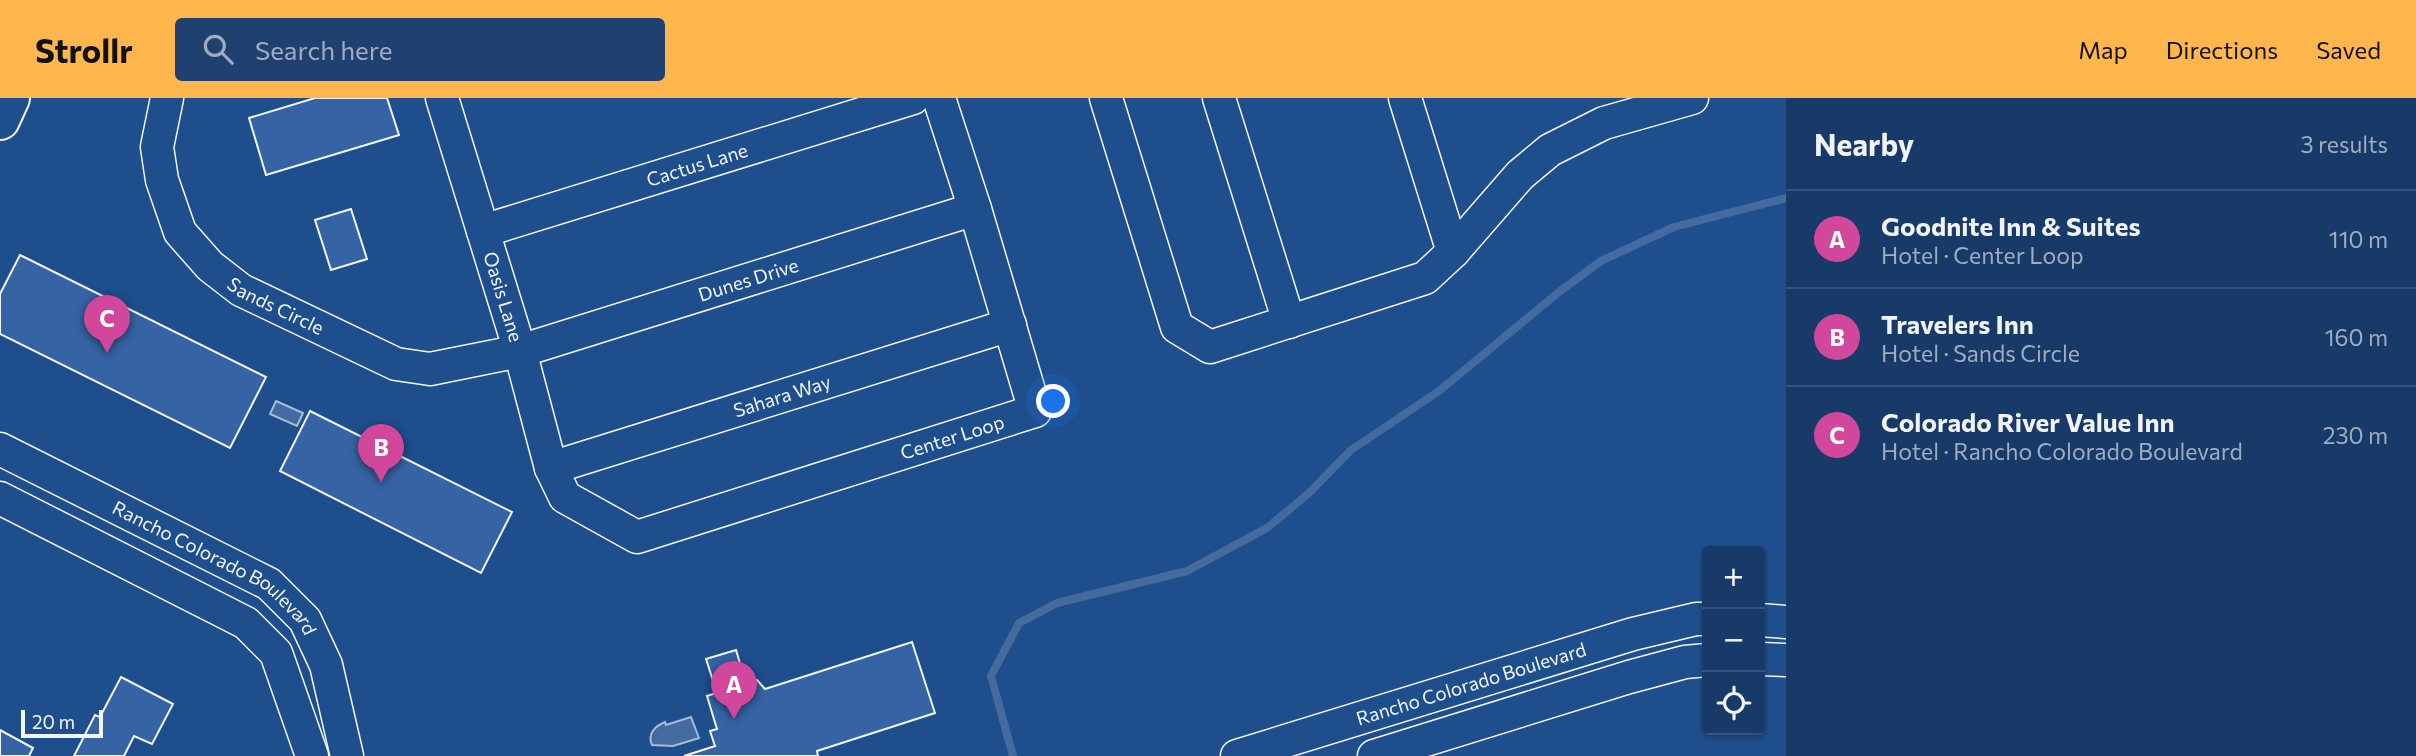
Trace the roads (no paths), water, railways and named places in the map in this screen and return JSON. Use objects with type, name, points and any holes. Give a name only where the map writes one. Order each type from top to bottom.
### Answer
[{"type":"highway","points":[[0,120],[10,98]]},
{"type":"street","name":"Sands Circle","points":[[167,98],[157,147],[162,180],[180,232],[210,266],[241,290],[396,364],[430,369],[520,351]]},
{"type":"street","name":"Oasis Lane","points":[[442,98],[520,351],[551,468],[565,497]]},
{"type":"street","name":"Cactus Lane","points":[[483,231],[912,98]]},
{"type":"street","name":"Center Loop","points":[[565,497],[637,537],[1035,411],[939,98]]},
{"type":"street","points":[[1106,98],[1177,327],[1210,348],[1425,278],[1453,252],[1520,175],[1600,111],[1692,98]]},
{"type":"street","points":[[1219,98],[1289,322]]},
{"type":"street","points":[[1405,98],[1453,252]]},
{"type":"street","name":"Dunes Drive","points":[[520,351],[975,209]]},
{"type":"street","name":"Sahara Way","points":[[551,468],[1010,325]]},
{"type":"street","name":"Rancho Colorado Boulevard","points":[[0,449],[269,584],[305,620],[326,665],[347,756]]},
{"type":"street","name":"Rancho Colorado Boulevard","points":[[0,498],[246,623],[276,653],[312,756]]},
{"type":"street","name":"Rancho Colorado Boulevard","points":[[1237,756],[1633,635],[1702,619]]},
{"type":"street","points":[[1765,620],[1786,622]]},
{"type":"street","points":[[1765,659],[1786,660]]},
{"type":"street","name":"Rancho Colorado Boulevard","points":[[1374,756],[1629,677],[1685,662],[1702,660]]},
{"type":"water","points":[[276,401],[303,413],[297,426],[270,414]]},
{"type":"water","points":[[691,717],[699,738],[673,746],[652,745],[651,734],[658,726]]},
{"type":"waterway","points":[[1013,756],[991,676],[1019,623],[1057,603],[1187,571],[1267,528],[1309,493],[1351,450],[1439,391],[1559,292],[1601,261],[1674,227],[1786,198]]},
{"type":"place","name":"Colorado River Value Inn","points":[[107,353]]},
{"type":"place","name":"Travelers Inn","points":[[381,482]]},
{"type":"place","name":"Goodnite Inn & Suites","points":[[734,719]]}]
